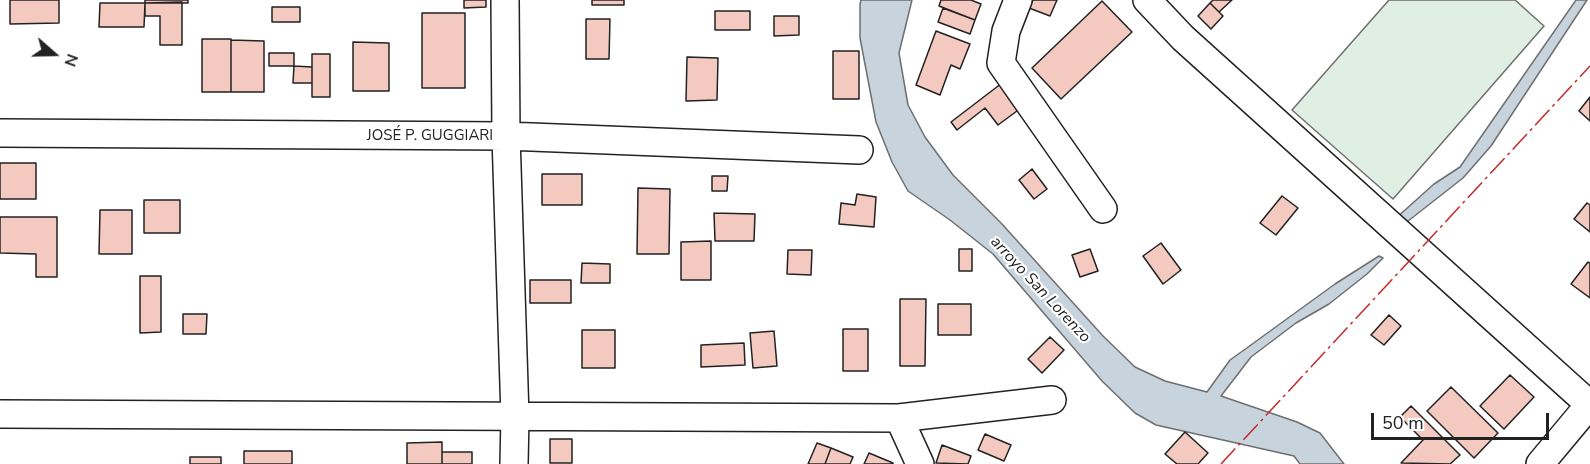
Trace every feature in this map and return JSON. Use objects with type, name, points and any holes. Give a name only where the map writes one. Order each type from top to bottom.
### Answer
[{"type":"street","points":[[505,0],[506,136],[515,417],[514,464]]},
{"type":"street","points":[[1018,0],[1006,31],[1001,63],[1103,208]]},
{"type":"street","points":[[1147,0],[1199,52],[1590,404],[1540,464]]},
{"type":"street","name":"JOSÉ P. GUGGIARI","points":[[0,133],[506,136],[860,150]]},
{"type":"street","points":[[0,414],[899,418],[1052,400]]},
{"type":"street","points":[[899,418],[920,464]]},
{"type":"green space","points":[[1389,0],[1515,0],[1544,26],[1393,199],[1292,110]]},
{"type":"water","name":"arroyo San Lorenzo","points":[[861,0],[912,0],[899,53],[908,105],[925,137],[953,175],[1002,224],[1103,336],[1135,367],[1165,381],[1207,392],[1230,360],[1335,284],[1379,256],[1383,258],[1367,274],[1329,304],[1296,323],[1251,357],[1221,396],[1297,422],[1320,433],[1344,464],[1300,464],[1294,456],[1156,425],[1135,413],[1102,381],[993,254],[908,191],[892,162],[876,122],[860,38]]},
{"type":"water","points":[[1576,0],[1587,0],[1491,146],[1463,178],[1403,225],[1395,219],[1434,184],[1460,167]]},
{"type":"building","points":[[10,0],[59,0],[59,23],[10,24]]},
{"type":"building","points":[[145,0],[188,0],[188,3],[145,3]]},
{"type":"building","points":[[464,0],[486,0],[486,7],[464,8]]},
{"type":"building","points":[[592,0],[624,0],[624,5],[592,5]]},
{"type":"building","points":[[941,0],[971,0],[981,4],[975,20],[939,6]]},
{"type":"building","points":[[1033,0],[1057,0],[1050,16],[1029,8]]},
{"type":"building","points":[[1213,0],[1232,0],[1219,12],[1210,3]]},
{"type":"building","points":[[1102,1],[1132,32],[1061,99],[1032,68]]},
{"type":"building","points":[[182,2],[182,45],[160,45],[160,16],[145,16],[145,3]]},
{"type":"building","points":[[100,3],[145,3],[144,27],[99,27]]},
{"type":"building","points":[[1210,3],[1223,16],[1211,29],[1198,16]]},
{"type":"building","points":[[272,7],[300,7],[300,22],[272,22]]},
{"type":"building","points":[[943,8],[975,20],[970,34],[938,22]]},
{"type":"building","points":[[715,11],[750,11],[750,30],[715,30]]},
{"type":"building","points":[[422,13],[465,13],[465,88],[422,88]]},
{"type":"building","points":[[774,16],[799,16],[799,35],[774,36]]},
{"type":"building","points":[[586,19],[610,19],[609,59],[586,59]]},
{"type":"building","points":[[936,31],[970,44],[960,69],[951,65],[940,95],[916,85]]},
{"type":"building","points":[[202,39],[231,39],[231,92],[202,92]]},
{"type":"building","points":[[231,40],[264,41],[264,92],[231,92]]},
{"type":"building","points":[[353,42],[389,43],[389,91],[353,91]]},
{"type":"building","points":[[833,51],[859,51],[859,99],[833,99]]},
{"type":"building","points":[[269,53],[294,53],[294,66],[269,66]]},
{"type":"building","points":[[312,54],[330,54],[330,97],[312,97]]},
{"type":"building","points":[[687,57],[718,58],[717,100],[686,101]]},
{"type":"building","points":[[294,66],[312,67],[312,83],[293,83]]},
{"type":"building","points":[[1002,83],[1021,108],[998,125],[985,108],[957,130],[951,122]]},
{"type":"building","points":[[1590,97],[1590,121],[1579,111]]},
{"type":"building","points":[[0,163],[36,163],[36,199],[0,199]]},
{"type":"building","points":[[1032,169],[1047,189],[1034,199],[1019,180]]},
{"type":"building","points":[[542,174],[582,174],[582,205],[542,205]]},
{"type":"building","points":[[712,176],[728,176],[727,191],[712,191]]},
{"type":"building","points":[[638,188],[670,189],[669,254],[637,254]]},
{"type":"building","points":[[857,194],[876,197],[874,227],[839,224],[841,203],[855,205]]},
{"type":"building","points":[[1282,196],[1298,208],[1276,235],[1260,223]]},
{"type":"building","points":[[144,200],[180,200],[180,233],[144,233]]},
{"type":"building","points":[[1587,203],[1590,205],[1590,232],[1574,219]]},
{"type":"building","points":[[100,210],[132,210],[132,254],[99,254]]},
{"type":"building","points":[[714,213],[755,214],[754,241],[715,241]]},
{"type":"building","points":[[0,217],[57,217],[57,277],[36,277],[36,254],[0,253]]},
{"type":"building","points":[[711,241],[711,280],[681,280],[681,242]]},
{"type":"building","points":[[1161,243],[1181,270],[1163,284],[1143,256]]},
{"type":"building","points":[[959,249],[972,249],[972,271],[959,271]]},
{"type":"building","points":[[1090,249],[1098,271],[1080,277],[1072,255]]},
{"type":"building","points":[[788,250],[812,250],[811,275],[787,274]]},
{"type":"building","points":[[1588,262],[1590,263],[1590,298],[1571,284]]},
{"type":"building","points":[[582,263],[610,264],[610,283],[581,283]]},
{"type":"building","points":[[140,276],[161,276],[161,332],[140,333]]},
{"type":"building","points":[[530,280],[571,280],[571,303],[530,303]]},
{"type":"building","points":[[900,299],[926,299],[925,366],[900,366]]},
{"type":"building","points":[[938,304],[971,304],[971,335],[938,335]]},
{"type":"building","points":[[183,314],[207,314],[206,334],[183,334]]},
{"type":"building","points":[[1389,315],[1401,326],[1384,345],[1371,335]]},
{"type":"building","points":[[843,329],[868,329],[868,371],[843,371]]},
{"type":"building","points":[[582,330],[615,330],[615,368],[582,368]]},
{"type":"building","points":[[774,331],[777,366],[753,368],[750,333]]},
{"type":"building","points":[[1050,337],[1064,350],[1042,373],[1028,359]]},
{"type":"building","points":[[744,343],[745,365],[701,367],[701,345]]},
{"type":"building","points":[[1510,375],[1534,397],[1504,429],[1480,406]]},
{"type":"building","points":[[1451,387],[1498,433],[1474,458],[1427,411]]},
{"type":"building","points":[[1411,406],[1460,455],[1450,464],[1401,463],[1423,440],[1400,417]]},
{"type":"building","points":[[1185,432],[1208,453],[1198,464],[1177,464],[1165,454]]},
{"type":"building","points":[[985,434],[1011,445],[1004,461],[978,450]]},
{"type":"building","points":[[550,439],[572,439],[572,463],[550,463]]},
{"type":"building","points":[[442,442],[442,464],[407,464],[407,443]]},
{"type":"building","points":[[817,443],[831,448],[825,464],[808,464]]},
{"type":"building","points":[[942,445],[971,456],[968,464],[936,463]]},
{"type":"building","points":[[831,448],[853,457],[850,464],[825,464]]},
{"type":"building","points":[[244,451],[292,451],[292,464],[244,464]]},
{"type":"building","points":[[442,452],[472,452],[472,464],[442,464]]},
{"type":"building","points":[[869,453],[893,463],[893,464],[864,464]]},
{"type":"building","points":[[190,457],[221,457],[221,464],[190,464]]},
{"type":"power","points":[[1221,464],[1590,66]]}]
